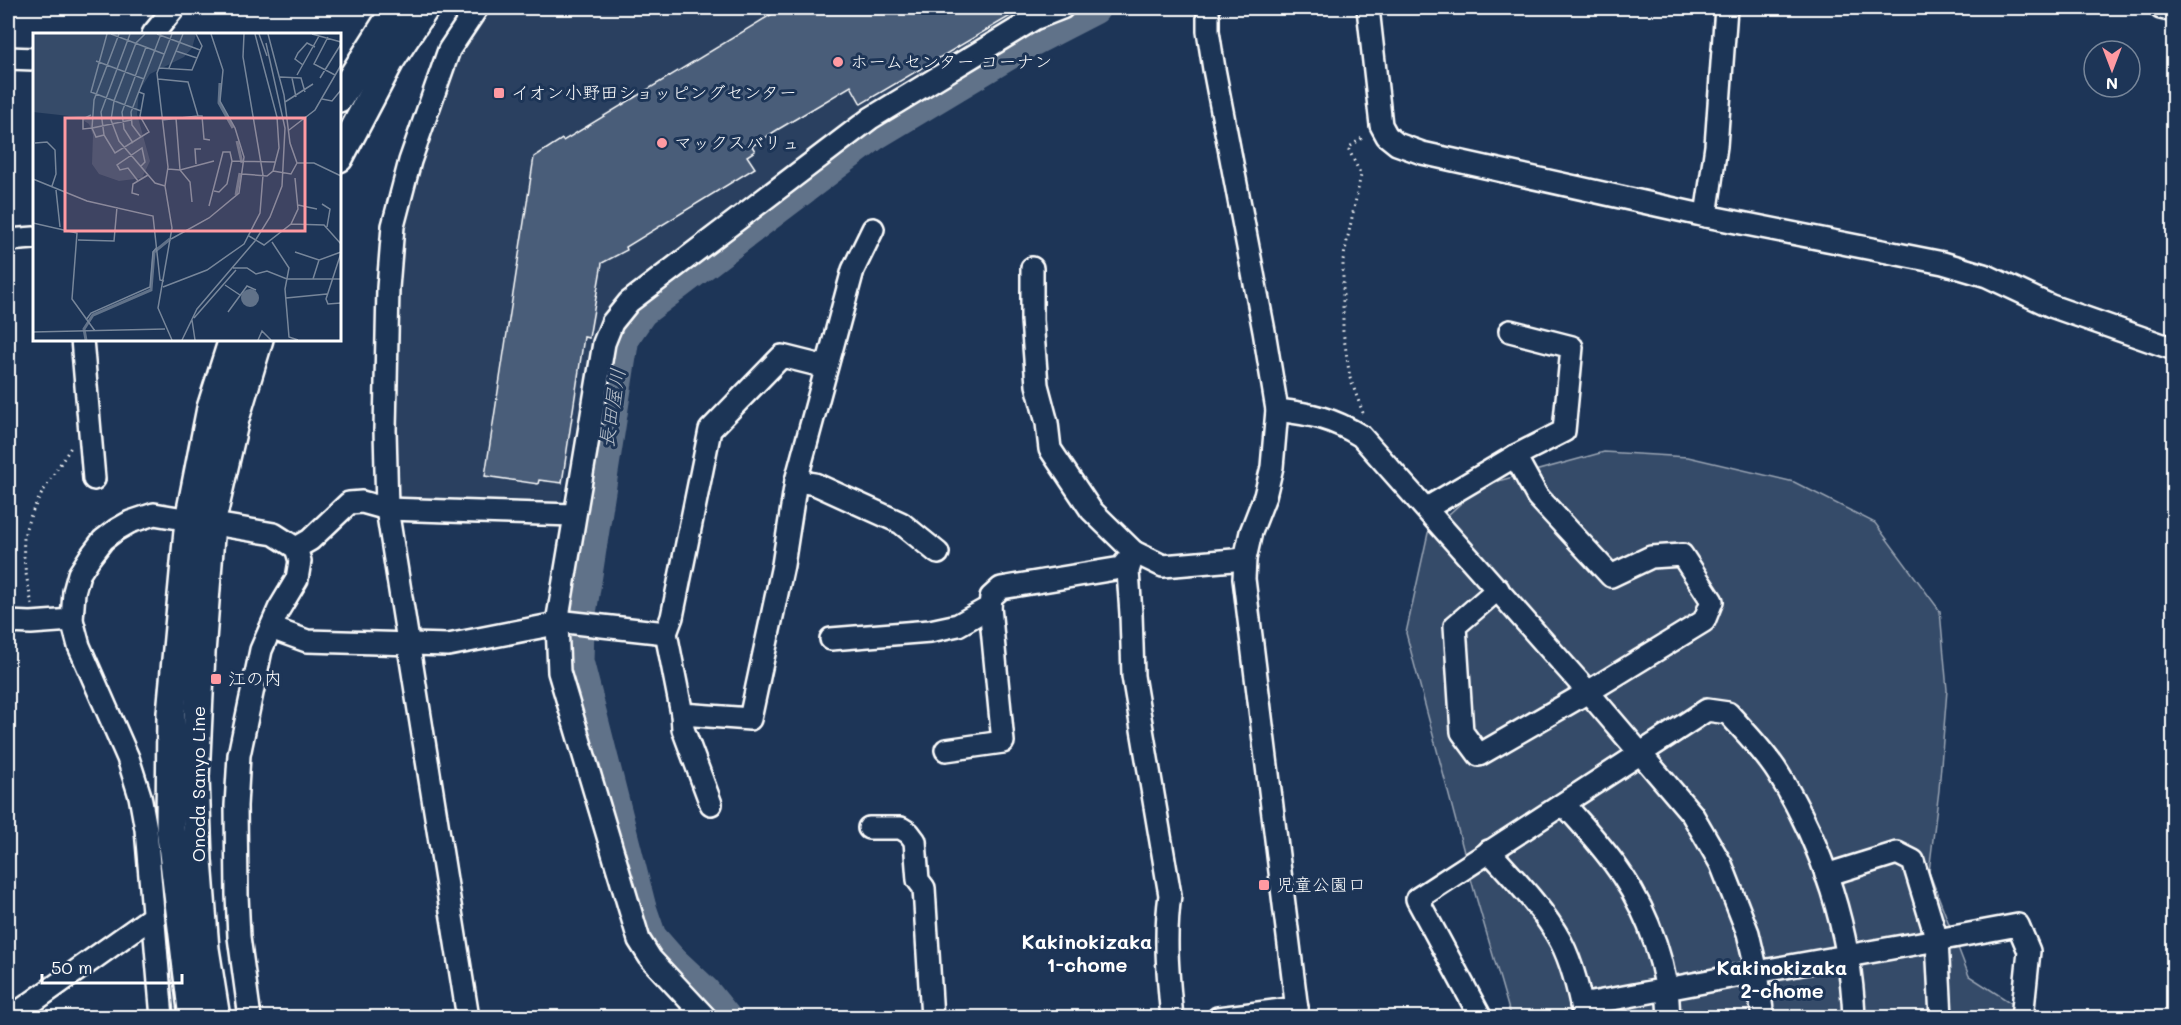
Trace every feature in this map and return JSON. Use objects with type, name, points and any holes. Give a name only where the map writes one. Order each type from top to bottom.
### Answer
[{"type":"main road","points":[[340,96],[396,8]]},
{"type":"main road","points":[[340,156],[390,61],[425,8]]},
{"type":"main road","name":"Onoda Sanyo Line","points":[[193,1017],[170,828],[171,713],[200,522],[212,408],[233,340]]},
{"type":"main road","name":"Onoda Sanyo Line","points":[[216,1017],[204,938],[195,777],[201,653],[200,522],[259,340]]},
{"type":"street","points":[[154,33],[174,8]]},
{"type":"street","points":[[468,1017],[387,509],[385,430],[388,300],[393,226],[410,160],[449,50],[477,8]]},
{"type":"street","points":[[706,1017],[651,959],[639,940],[558,672],[574,515],[604,343],[612,323],[629,302],[871,118],[1034,19],[1062,8]]},
{"type":"street","points":[[1208,8],[1208,31],[1214,69],[1277,410],[1272,467],[1245,559],[1247,605],[1298,1013],[1218,1017]]},
{"type":"street","points":[[1368,8],[1381,125],[1387,136],[1397,144],[1422,153],[1706,216],[1943,263],[1987,276],[2051,306],[2174,349]]},
{"type":"street","points":[[1706,216],[1716,146],[1718,93],[1726,8]]},
{"type":"street","points":[[2161,8],[2174,11]]},
{"type":"street","points":[[8,58],[33,59]]},
{"type":"street","points":[[682,714],[750,719],[783,565],[796,481],[853,270],[873,229]]},
{"type":"street","points":[[8,240],[33,238]]},
{"type":"street","points":[[1032,268],[1032,320],[1037,385],[1047,423],[1050,449],[1091,510],[1134,552],[1163,566],[1245,559]]},
{"type":"street","points":[[1427,508],[1515,456],[1564,431],[1572,347],[1510,331]]},
{"type":"street","points":[[82,340],[94,479]]},
{"type":"street","points":[[711,804],[683,729],[666,633],[672,617],[710,430],[782,356],[826,367]]},
{"type":"street","points":[[1277,410],[1314,414],[1341,423],[1361,436],[1498,589],[1692,814],[1721,864],[1748,933],[1763,1017]]},
{"type":"street","points":[[1498,589],[1455,626],[1462,732],[1479,755],[1704,621],[1712,601],[1682,555],[1651,557],[1611,576],[1537,496],[1515,456]]},
{"type":"street","points":[[796,481],[815,484],[901,523],[938,553]]},
{"type":"street","points":[[296,548],[316,536],[349,504],[362,502],[387,509],[574,515]]},
{"type":"street","points":[[162,1017],[146,829],[140,796],[128,758],[79,646],[72,620],[74,592],[79,574],[90,556],[110,535],[130,522],[154,514],[274,534],[296,548],[300,561],[297,579],[261,650],[245,716],[239,755],[237,905],[244,984],[250,1017]]},
{"type":"street","points":[[946,750],[1003,742],[990,607],[991,597],[1000,588],[1121,568],[1134,552]]},
{"type":"street","points":[[1134,552],[1128,571],[1133,676],[1170,895],[1166,924],[1166,961],[1172,1017]]},
{"type":"street","points":[[831,639],[939,629],[958,625],[990,607]]},
{"type":"street","points":[[8,622],[72,620]]},
{"type":"street","points":[[271,628],[307,641],[448,645],[562,622],[666,633]]},
{"type":"street","points":[[1481,1017],[1416,899],[1707,710],[1728,713],[1778,772],[1806,826],[1840,918],[1849,956],[1854,1017]]},
{"type":"street","points":[[1564,804],[1622,875],[1649,928],[1667,989],[1669,1017]]},
{"type":"street","points":[[869,828],[901,828],[915,841],[918,880],[924,888],[932,1017]]},
{"type":"street","points":[[1489,851],[1527,894],[1560,941],[1570,962],[1582,1011],[1667,989],[2018,926],[2030,951],[2022,1017]]},
{"type":"street","points":[[1826,875],[1897,853],[1913,861],[1937,940],[1941,1017]]},
{"type":"street","points":[[10,1017],[152,917]]},
{"type":"path","points":[[1372,447],[1348,366],[1343,331],[1343,260],[1361,174],[1348,148],[1381,125]]},
{"type":"path","points":[[39,622],[32,604],[25,568],[24,538],[33,512],[72,444]]},
{"type":"shaded area","name":"イオン小野田ショッピングセンター","points":[[465,8],[1034,8],[1000,25],[865,109],[615,299],[596,326],[561,503],[378,501],[378,309],[381,242],[432,58]]},
{"type":"shaded area","points":[[1604,452],[1688,457],[1794,482],[1875,523],[1940,611],[1947,690],[1939,790],[1929,872],[1969,976],[2033,1017],[1511,1017],[1474,890],[1406,633],[1428,533],[1480,486]]},
{"type":"building","points":[[782,8],[1024,8],[861,104],[851,86],[777,130],[752,146],[755,151],[747,156],[755,168],[626,247],[627,250],[602,263],[589,338],[584,337],[562,483],[539,480],[538,484],[485,476],[534,157]]},
{"type":"waterway","name":"長田屋川","points":[[725,1018],[704,992],[671,961],[650,937],[640,908],[577,661],[578,626],[623,337],[641,311],[874,134],[1026,43],[1094,8]]},
{"type":"place","name":"ホームセンター コーナン","points":[[838,62]]},
{"type":"place","name":"イオン小野田ショッピングセンター","points":[[499,93]]},
{"type":"place","name":"マックスバリュ","points":[[662,143]]},
{"type":"place","name":"江の内","points":[[216,679]]},
{"type":"place","name":"児童公園口","points":[[1264,885]]},
{"type":"district","name":"Kakinokizaka 1-chome","points":[[1087,954]]},
{"type":"district","name":"Kakinokizaka 2-chome","points":[[1782,980]]}]
